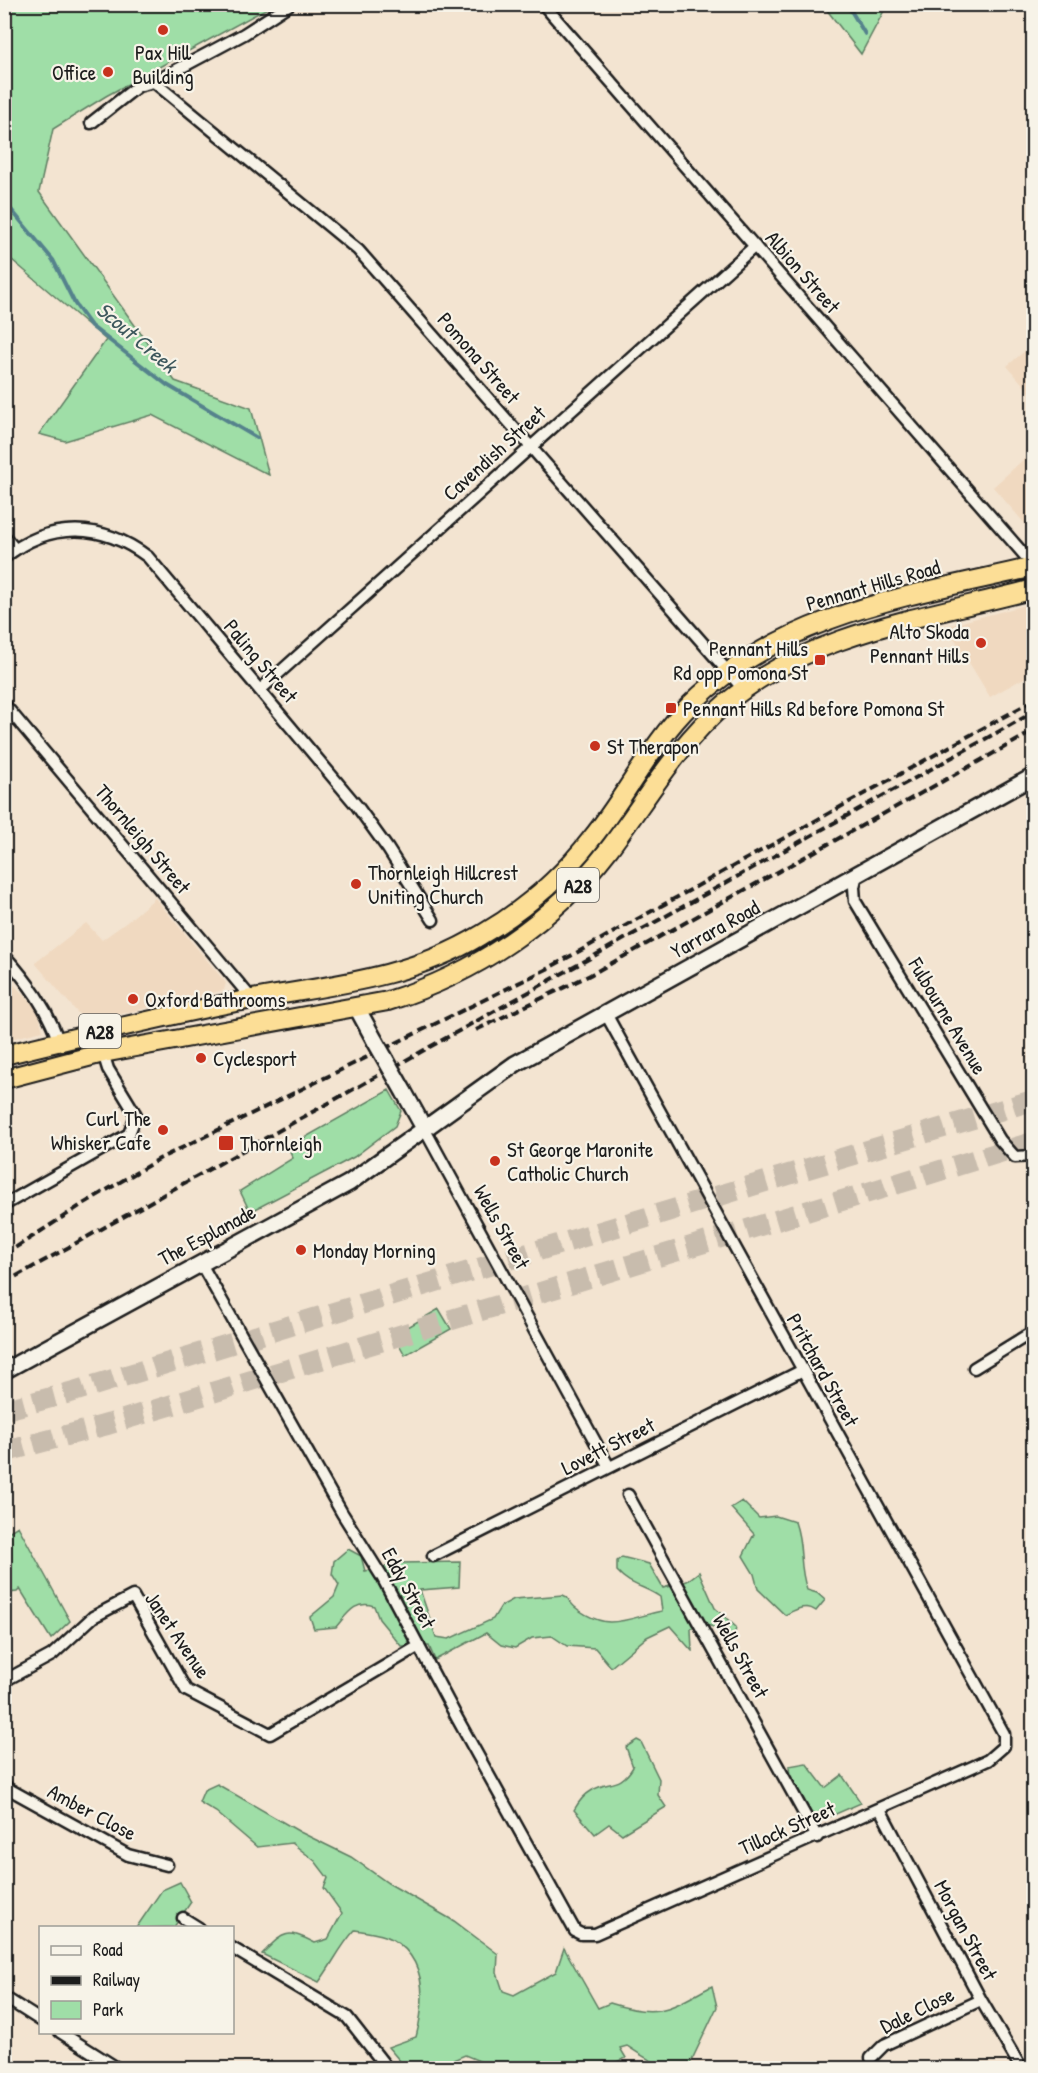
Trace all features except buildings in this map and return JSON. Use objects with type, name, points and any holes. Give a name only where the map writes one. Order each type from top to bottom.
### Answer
[{"type":"highway","name":"Pennant Hills Road","points":[[4,1055],[252,999],[372,979],[412,968],[454,950],[512,915],[571,864],[593,837],[669,729],[690,704],[729,672],[808,626],[855,609],[1034,567]]},
{"type":"highway","name":"Pennant Hills Road","points":[[4,1079],[103,1053],[357,1008],[422,990],[466,971],[525,932],[551,911],[586,877],[686,743],[708,720],[744,690],[807,654],[840,641],[1034,590]]},
{"type":"highway","points":[[285,994],[349,998],[357,1008]]},
{"type":"main road","name":"Yarrara Road","points":[[425,1130],[515,1064],[1034,776]]},
{"type":"main road","name":"Wells Street","points":[[357,1008],[425,1130]]},
{"type":"main road","name":"The Esplanade","points":[[4,1371],[348,1183],[425,1130]]},
{"type":"street","points":[[91,123],[138,86],[154,82],[244,34],[290,4]]},
{"type":"street","name":"Albion Street","points":[[543,4],[1034,567]]},
{"type":"street","name":"Pomona Street","points":[[154,82],[358,250],[744,690]]},
{"type":"street","name":"Cavendish Street","points":[[260,690],[755,246]]},
{"type":"street","name":"Paling Street","points":[[4,558],[15,549],[56,531],[82,530],[104,533],[130,544],[148,557],[357,806],[388,849],[432,920]]},
{"type":"street","points":[[4,536],[15,549]]},
{"type":"street","name":"Thornleigh Street","points":[[4,704],[252,999]]},
{"type":"street","name":"Fulbourne Avenue","points":[[857,874],[854,887],[855,901],[1000,1140],[1015,1157],[1034,1155]]},
{"type":"street","points":[[4,955],[32,988],[51,1020],[59,1042]]},
{"type":"street","name":"Pritchard Street","points":[[606,1014],[801,1371],[1004,1734],[1004,1746]]},
{"type":"street","points":[[4,1205],[129,1134],[136,1115],[108,1069],[103,1053]]},
{"type":"street","name":"Wells Street","points":[[425,1130],[609,1467]]},
{"type":"street","name":"Eddy Street","points":[[200,1262],[342,1513],[382,1577],[569,1921],[580,1934]]},
{"type":"street","points":[[974,1368],[1034,1331]]},
{"type":"street","name":"Lovett Street","points":[[433,1556],[801,1371]]},
{"type":"street","name":"Wells Street","points":[[628,1495],[817,1837]]},
{"type":"street","name":"Janet Avenue","points":[[4,1681],[52,1655],[93,1617],[133,1596],[186,1690],[270,1734],[419,1646]]},
{"type":"street","name":"Tillock Street","points":[[580,1934],[595,1934],[817,1837],[988,1760],[1004,1746]]},
{"type":"street","name":"Amber Close","points":[[4,1783],[7,1788],[128,1855],[167,1865]]},
{"type":"street","name":"Morgan Street","points":[[880,1809],[981,2000],[1021,2068]]},
{"type":"street","points":[[183,1918],[196,1926]]},
{"type":"street","points":[[234,1949],[347,2017],[387,2068]]},
{"type":"street","points":[[4,1997],[39,2019]]},
{"type":"street","name":"Dale Close","points":[[871,2058],[884,2045],[981,2000]]},
{"type":"street","points":[[63,2034],[117,2068]]},
{"type":"shaded area","points":[[1033,344],[1033,396],[1007,366]]},
{"type":"shaded area","points":[[1033,451],[1033,533],[993,487]]},
{"type":"shaded area","points":[[1033,603],[1033,673],[990,697],[947,626]]},
{"type":"shaded area","points":[[155,898],[226,983],[224,990],[91,1021],[82,1018],[35,963],[86,923],[102,940]]},
{"type":"shaded area","points":[[4,975],[37,1008],[43,1031],[5,1040]]},
{"type":"green space","points":[[4,5],[273,5],[106,96],[53,129],[39,192],[175,381],[251,408],[269,475],[152,415],[65,441],[39,434],[106,340],[5,254]]},
{"type":"green space","points":[[823,5],[887,5],[861,54]]},
{"type":"green space","points":[[389,1090],[401,1111],[395,1126],[354,1157],[250,1212],[240,1191],[293,1158],[288,1147]]},
{"type":"green space","points":[[439,1309],[451,1329],[405,1355],[394,1335]]},
{"type":"green space","points":[[742,1501],[759,1518],[776,1516],[795,1522],[807,1590],[817,1593],[825,1600],[816,1611],[804,1607],[785,1615],[758,1589],[754,1574],[743,1556],[754,1534],[731,1508]]},
{"type":"green space","points":[[18,1526],[70,1621],[51,1639],[20,1589],[17,1592],[8,1593],[7,1605],[5,1605],[5,1534]]},
{"type":"green space","points":[[348,1549],[361,1556],[365,1571],[400,1563],[460,1562],[459,1587],[420,1590],[436,1637],[449,1639],[493,1619],[501,1606],[514,1599],[563,1595],[586,1614],[598,1620],[610,1622],[662,1611],[660,1597],[627,1580],[617,1571],[617,1561],[622,1557],[649,1564],[663,1588],[687,1581],[699,1572],[715,1608],[736,1627],[734,1639],[713,1627],[696,1626],[691,1629],[692,1651],[670,1626],[647,1637],[611,1667],[595,1648],[567,1646],[552,1636],[532,1638],[515,1648],[501,1645],[486,1633],[435,1660],[429,1646],[401,1646],[379,1619],[374,1606],[357,1606],[336,1627],[314,1629],[310,1617],[334,1597],[339,1585],[332,1574],[334,1561]]},
{"type":"green space","points":[[637,1740],[641,1742],[659,1779],[658,1795],[666,1807],[622,1834],[609,1824],[595,1834],[574,1810],[588,1793],[618,1781],[628,1774],[633,1767],[626,1747]]},
{"type":"green space","points":[[806,1763],[825,1788],[842,1775],[861,1803],[822,1820],[813,1817],[790,1776],[789,1766]]},
{"type":"green space","points":[[217,1784],[300,1832],[351,1857],[388,1883],[454,1921],[498,1954],[497,1973],[503,1991],[514,1995],[556,1972],[564,1948],[598,2008],[610,2003],[641,2010],[663,2009],[685,2001],[712,1986],[717,2007],[689,2066],[672,2068],[664,2066],[627,2046],[620,2048],[626,2058],[602,2068],[486,2068],[482,2062],[465,2055],[446,2063],[443,2068],[406,2068],[388,2047],[416,2037],[422,1997],[418,1970],[412,1958],[404,1948],[388,1937],[355,1930],[319,1982],[262,1954],[275,1941],[286,1935],[298,1935],[315,1943],[328,1939],[342,1913],[324,1888],[328,1878],[315,1861],[292,1843],[257,1847],[216,1812],[199,1802],[204,1790]]},
{"type":"green space","points":[[180,1882],[191,1902],[175,1926],[137,1926],[162,1890]]},
{"type":"waterway","points":[[847,4],[865,34]]},
{"type":"waterway","name":"Scout Creek","points":[[4,201],[53,260],[75,304],[91,326],[167,385],[257,438]]},
{"type":"tunnel","points":[[4,1410],[72,1392],[1034,1100]]},
{"type":"tunnel","points":[[4,1452],[109,1424],[1034,1142]]},
{"type":"railway","points":[[4,1255],[159,1159],[547,969],[1034,700]]},
{"type":"railway","points":[[4,1283],[1034,712]]},
{"type":"railway","points":[[476,1030],[590,975],[1034,731]]},
{"type":"place","name":"Pax Hill Building","points":[[163,30]]},
{"type":"place","name":"Office","points":[[108,72]]},
{"type":"place","name":"Alto Skoda Pennant Hills","points":[[981,643]]},
{"type":"place","name":"Pennant Hills Rd opp Pomona St","points":[[820,660]]},
{"type":"place","name":"Pennant Hills Rd before Pomona St","points":[[671,708]]},
{"type":"place","name":"St Therapon","points":[[595,746]]},
{"type":"place","name":"Thornleigh Hillcrest Uniting Church","points":[[356,884]]},
{"type":"place","name":"Oxford Bathrooms","points":[[133,999]]},
{"type":"place","name":"Cyclesport","points":[[201,1058]]},
{"type":"place","name":"Curl The Whisker Cafe","points":[[163,1130]]},
{"type":"place","name":"Thornleigh","points":[[226,1143]]},
{"type":"place","name":"St George Maronite Catholic Church","points":[[495,1161]]},
{"type":"place","name":"Monday Morning","points":[[301,1250]]}]
